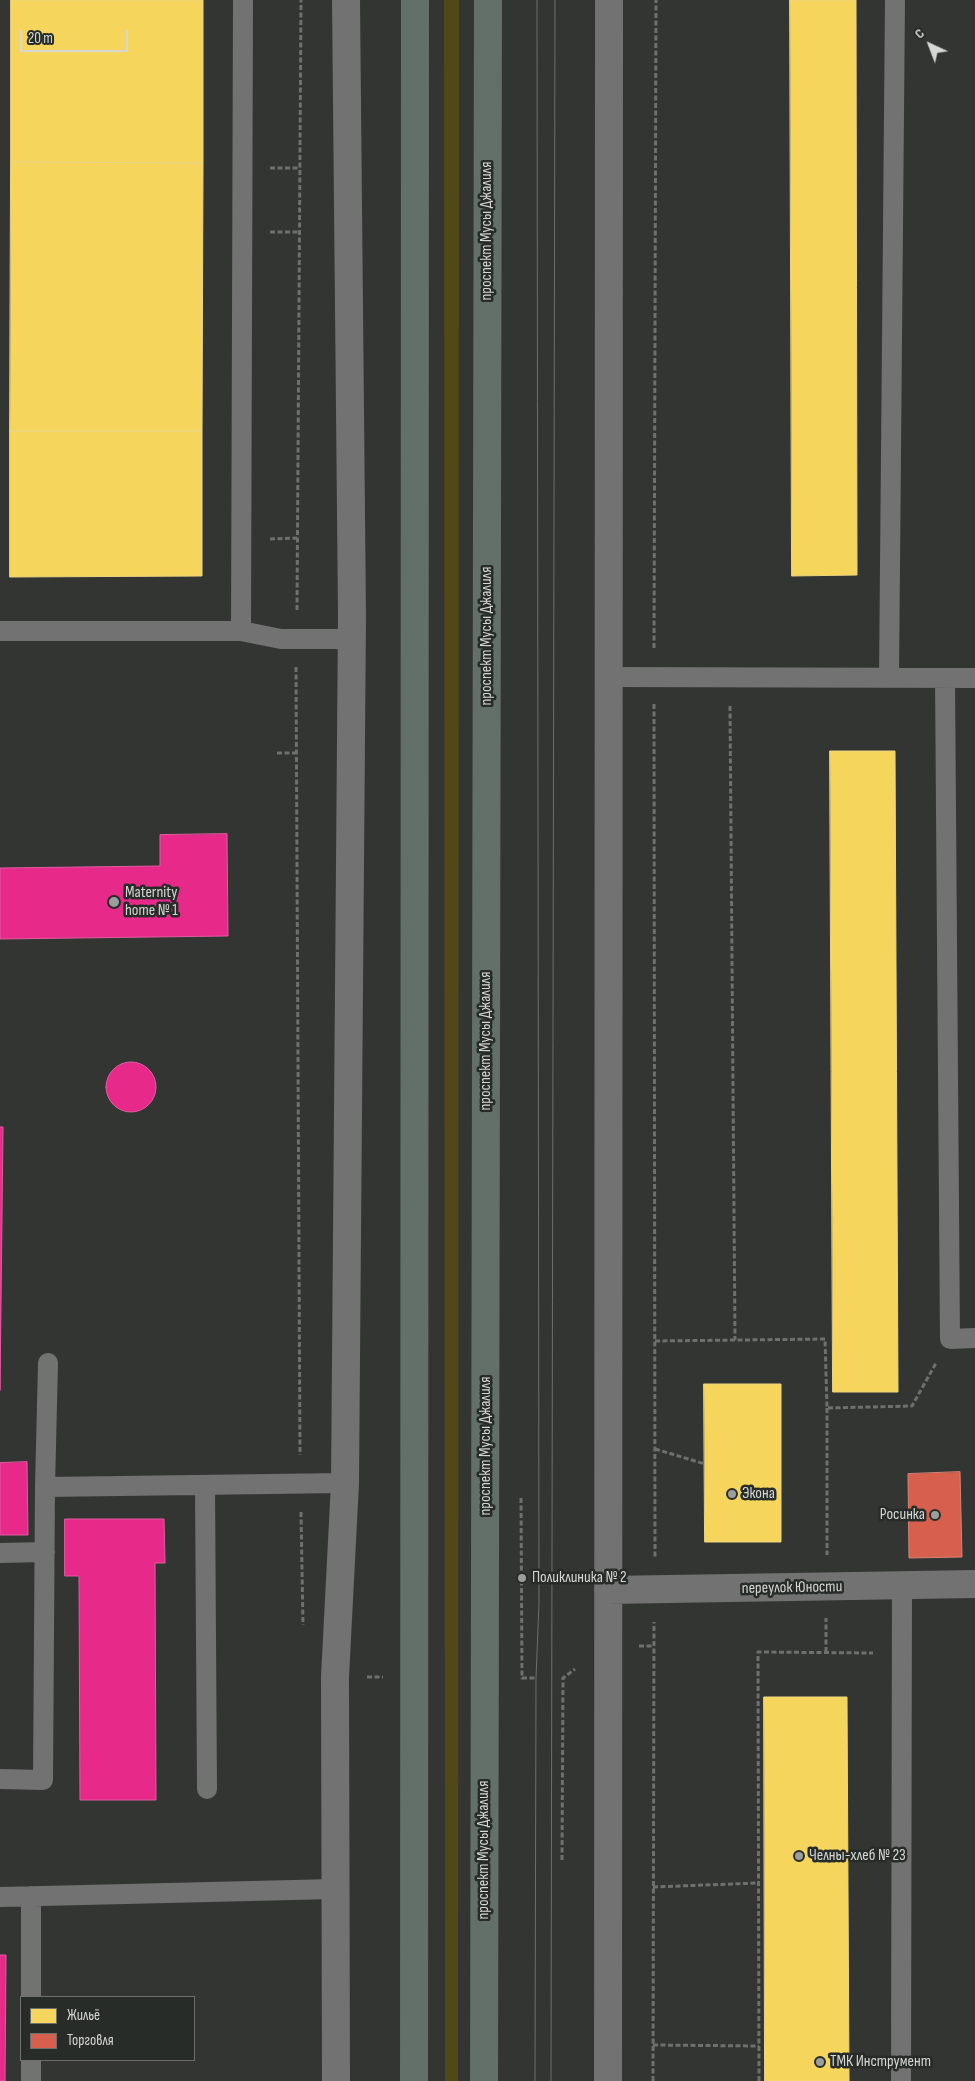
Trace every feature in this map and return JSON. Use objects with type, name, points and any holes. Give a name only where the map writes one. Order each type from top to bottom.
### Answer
[{"type":"main road","points":[[414,2081],[415,0]]},
{"type":"main road","name":"проспект Мусы Джалиля","points":[[484,2081],[488,0]]},
{"type":"street","points":[[336,2081],[335,1677],[345,1483],[352,639],[346,0]]},
{"type":"street","points":[[608,2081],[609,0]]},
{"type":"street","name":"переулок Юности","points":[[608,1590],[975,1584]]},
{"type":"lane","points":[[241,631],[242,0]]},
{"type":"lane","points":[[889,678],[895,0]]},
{"type":"lane","points":[[0,631],[241,631],[274,638],[296,640],[352,639]]},
{"type":"lane","points":[[610,677],[975,678]]},
{"type":"lane","points":[[945,678],[950,1339],[975,1338]]},
{"type":"lane","points":[[0,1780],[42,1780],[48,1363]]},
{"type":"lane","points":[[45,1488],[345,1483]]},
{"type":"lane","points":[[205,1485],[207,1788]]},
{"type":"lane","points":[[0,1553],[44,1552]]},
{"type":"lane","points":[[901,2081],[902,1586]]},
{"type":"lane","points":[[0,1897],[335,1889]]},
{"type":"lane","points":[[31,1896],[31,1996]]},
{"type":"lane","points":[[31,2061],[31,2081]]},
{"type":"path","points":[[301,0],[296,753],[300,1484],[303,1629]]},
{"type":"path","points":[[653,2081],[656,0]]},
{"type":"path","points":[[730,678],[735,1340]]},
{"type":"path","points":[[277,753],[296,753]]},
{"type":"path","points":[[655,1341],[825,1339],[827,1408],[826,1652]]},
{"type":"path","points":[[827,1408],[912,1406],[950,1339]]},
{"type":"path","points":[[654,1449],[705,1464]]},
{"type":"path","points":[[521,1498],[522,1678],[536,1678]]},
{"type":"path","points":[[758,2081],[758,1652],[902,1653]]},
{"type":"path","points":[[369,1677],[384,1677]]},
{"type":"path","points":[[562,1860],[563,1678]]},
{"type":"path","points":[[653,1887],[758,1883]]},
{"type":"path","points":[[653,2045],[758,2046]]},
{"type":"shaded area","points":[[444,0],[459,0],[458,2081],[445,2081]]},
{"type":"building: Жильё","points":[[11,0],[203,0],[203,163],[11,162]]},
{"type":"building: Жильё","points":[[790,0],[856,0],[857,575],[792,576]]},
{"type":"building: Жильё","points":[[11,162],[203,163],[202,431],[10,431]]},
{"type":"building: Жильё","points":[[10,431],[202,431],[202,576],[10,577]]},
{"type":"building: Жильё","points":[[830,751],[895,751],[898,1392],[833,1392]]},
{"type":"building: Жильё","points":[[704,1384],[781,1384],[781,1542],[705,1542]]},
{"type":"building: Жильё","points":[[764,1697],[847,1697],[849,2081],[765,2081]]},
{"type":"building: Торговля","name":"Росинка","points":[[960,1472],[962,1557],[909,1558],[908,1474]]},
{"type":"building: Медицина","name":"Maternity home № 1","points":[[227,834],[228,936],[0,939],[0,868],[160,866],[160,835]]},
{"type":"building: Медицина","points":[[126,1062],[136,1062],[149,1069],[156,1082],[156,1092],[149,1105],[136,1112],[126,1112],[117,1108],[110,1101],[106,1092],[106,1082],[110,1073],[117,1066]]},
{"type":"building: Медицина","points":[[0,1127],[3,1127],[0,1390]]},
{"type":"building: Медицина","points":[[27,1462],[28,1535],[0,1535],[0,1463]]},
{"type":"building: Медицина","points":[[65,1519],[164,1519],[165,1563],[155,1563],[156,1800],[80,1800],[79,1576],[65,1576]]},
{"type":"building: Медицина","points":[[0,1955],[6,1955],[5,2081],[0,2081]]},
{"type":"tram line","points":[[535,2081],[536,1678],[539,1603],[537,0]]},
{"type":"tram line","points":[[551,2081],[555,0]]},
{"type":"place","name":"Maternity home № 1","points":[[114,902]]},
{"type":"place","name":"Экона","points":[[732,1494]]},
{"type":"place","name":"Росинка","points":[[935,1515]]},
{"type":"place","name":"Поликлиника № 2","points":[[522,1578]]},
{"type":"place","name":"Челны-хлеб № 23","points":[[799,1856]]},
{"type":"place","name":"ТМК Инструмент","points":[[820,2062]]}]
